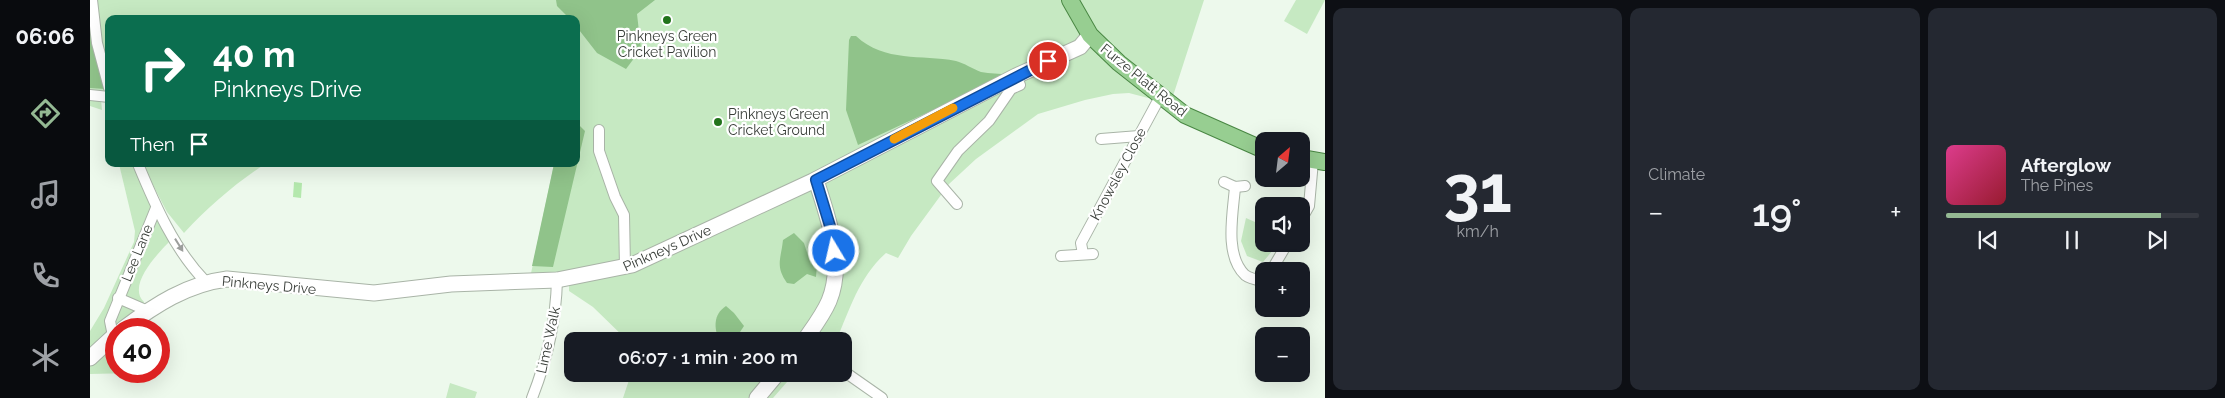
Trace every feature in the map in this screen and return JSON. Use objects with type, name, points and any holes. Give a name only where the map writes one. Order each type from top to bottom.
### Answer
[{"type":"main road","name":"Furze Platt Road","points":[[1070,0],[1090,35],[1119,63],[1185,115],[1255,146]]},
{"type":"street","points":[[92,0],[97,43],[105,73]]},
{"type":"street","name":"Pinkneys Drive","points":[[138,318],[178,293],[205,281],[227,279],[374,293],[451,284],[557,280],[624,267],[816,180],[1016,76],[1080,47],[1090,35]]},
{"type":"street","points":[[958,204],[938,181],[958,151],[989,121],[1011,90],[1020,85],[1016,76]]},
{"type":"street","points":[[90,95],[105,97]]},
{"type":"street","name":"Knowsley Close","points":[[1061,256],[1088,254],[1081,243],[1161,95]]},
{"type":"street","points":[[599,130],[599,150],[615,197],[624,215],[624,267]]},
{"type":"street","points":[[1101,139],[1139,136]]},
{"type":"street","points":[[1310,197],[1313,161]]},
{"type":"street","name":"Lee Lane","points":[[139,167],[156,208],[194,270],[205,281]]},
{"type":"street","points":[[810,332],[829,301],[835,266],[833,236],[816,180]]},
{"type":"street","points":[[1224,182],[1240,186],[1232,230],[1235,262],[1246,276],[1255,278]]},
{"type":"street","name":"Lee Lane","points":[[111,318],[156,208]]},
{"type":"street","name":"Lime Walk","points":[[532,398],[545,364],[556,301],[557,280]]},
{"type":"street","name":"Lee Lane","points":[[118,298],[148,311]]},
{"type":"street","name":"Pinkneys Drive","points":[[90,358],[105,345]]},
{"type":"street","points":[[852,377],[882,398]]},
{"type":"street","points":[[757,398],[770,382]]},
{"type":"shaded area","points":[[95,0],[1204,0],[1173,96],[1148,98],[1129,93],[1113,94],[1038,114],[976,159],[949,184],[911,236],[898,258],[886,253],[877,262],[856,294],[840,332],[619,332],[593,307],[569,291],[569,279],[530,278],[553,167],[580,167],[580,15],[105,15],[105,64],[100,46]]},
{"type":"shaded area","points":[[556,0],[655,0],[637,14],[641,49],[626,69],[597,53],[580,31],[580,15],[566,15],[557,6]]},
{"type":"shaded area","points":[[1296,0],[1325,0],[1307,34],[1284,21]]},
{"type":"shaded area","points":[[90,13],[105,94],[101,99],[102,110],[90,106]]},
{"type":"shaded area","points":[[90,13],[105,89],[90,88]]},
{"type":"shaded area","points":[[851,36],[856,36],[867,45],[891,54],[956,61],[981,72],[1008,75],[858,145],[846,110],[849,40]]},
{"type":"shaded area","points":[[580,126],[585,131],[580,152]]},
{"type":"shaded area","points":[[120,167],[136,167],[173,230],[181,239],[172,239],[147,269],[139,287],[140,295],[144,302],[133,318],[105,318],[105,374],[90,374],[90,331],[104,308],[134,242],[135,231]]},
{"type":"shaded area","points":[[144,167],[261,167],[223,196],[184,233],[167,212]]},
{"type":"shaded area","points":[[553,167],[577,167],[553,267],[532,266]]},
{"type":"shaded area","points":[[294,182],[302,183],[301,198],[293,197]]},
{"type":"shaded area","points":[[1246,218],[1255,222],[1255,252],[1271,252],[1263,262],[1247,256],[1241,241]]},
{"type":"shaded area","points":[[794,233],[804,243],[809,259],[817,265],[816,277],[807,274],[794,284],[787,283],[783,277],[780,262],[783,240]]},
{"type":"shaded area","points":[[726,306],[734,313],[744,326],[740,332],[716,332],[717,317]]},
{"type":"shaded area","points":[[628,382],[787,382],[773,398],[623,398]]},
{"type":"shaded area","points":[[450,383],[477,392],[475,398],[446,398]]},
{"type":"slow traffic","points":[[894,139],[953,108]]},
{"type":"place","name":"Pinkneys Green Cricket Pavilion","points":[[667,20]]},
{"type":"place","name":"Pinkneys Green Cricket Ground","points":[[718,122]]},
{"type":"route","points":[[834,251],[833,236],[816,180],[1048,61]]}]
